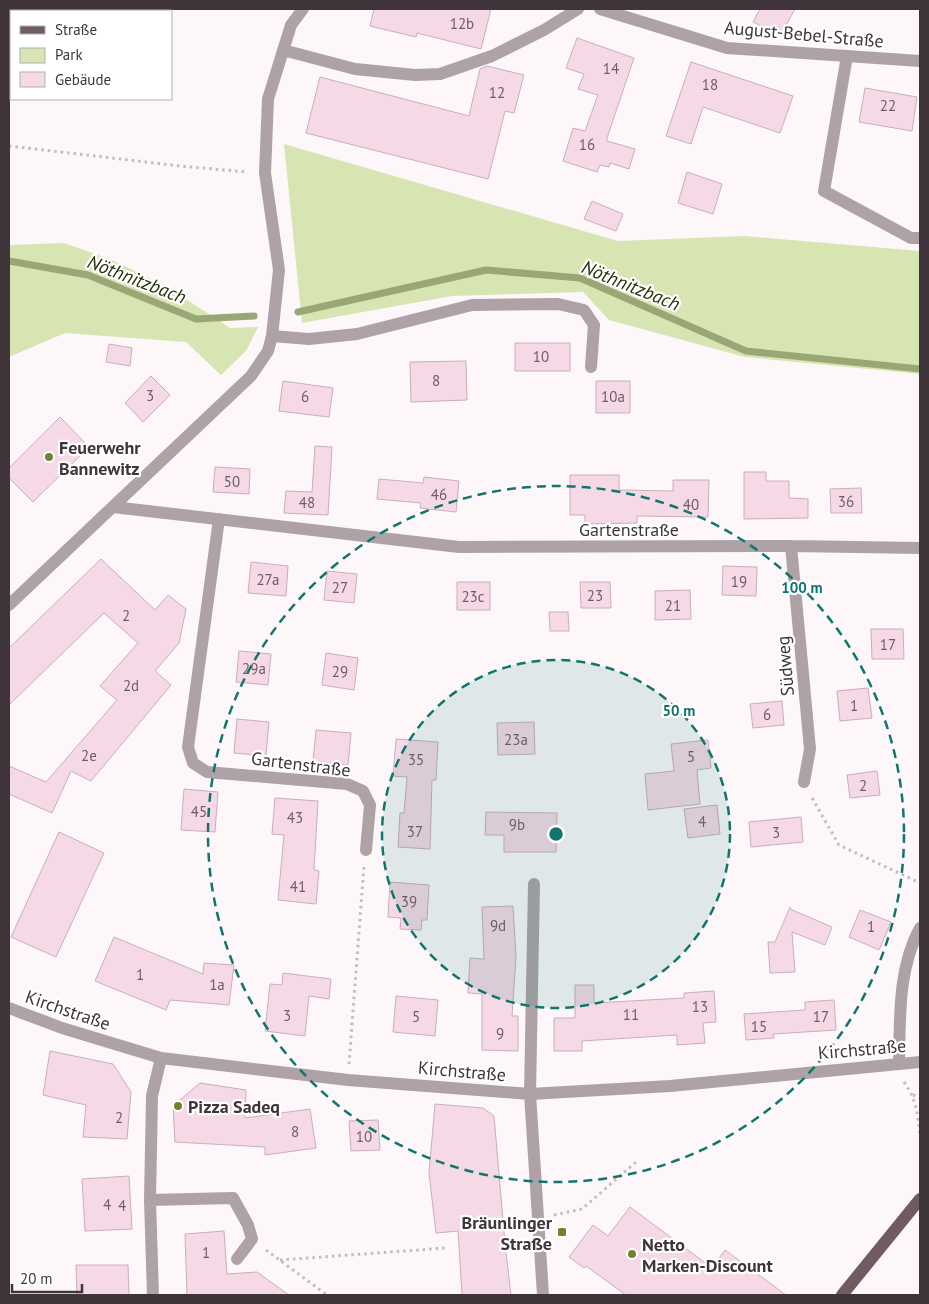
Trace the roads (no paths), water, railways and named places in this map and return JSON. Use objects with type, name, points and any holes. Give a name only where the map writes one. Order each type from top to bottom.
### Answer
[{"type":"main road","points":[[842,1295],[920,1199]]},
{"type":"street","points":[[9,605],[251,376],[268,351],[272,336],[279,270],[265,173],[268,99],[291,26],[303,9]]},
{"type":"street","points":[[283,50],[355,69],[415,75],[440,74],[492,56],[544,30],[578,9]]},
{"type":"street","name":"August-Bebel-Straße","points":[[600,9],[727,48],[920,61]]},
{"type":"street","points":[[847,56],[824,191],[911,238],[920,238]]},
{"type":"street","points":[[272,336],[308,339],[357,334],[472,305],[558,304],[584,310],[594,325],[591,368]]},
{"type":"street","name":"Gartenstraße","points":[[113,507],[458,547],[791,546],[920,548]]},
{"type":"street","name":"Gartenstraße","points":[[219,519],[188,747],[193,763],[207,772],[347,784],[362,791],[370,805],[366,850]]},
{"type":"street","name":"Südweg","points":[[791,546],[810,749],[804,782]]},
{"type":"street","points":[[534,884],[530,1094],[543,1295]]},
{"type":"street","points":[[898,1063],[900,1005],[907,963],[920,928]]},
{"type":"street","name":"Kirchstraße","points":[[9,1008],[62,1028],[161,1058],[348,1080],[530,1094],[670,1086],[920,1062]]},
{"type":"street","points":[[153,1295],[150,1200],[152,1096],[161,1058]]},
{"type":"street","points":[[150,1200],[233,1198],[248,1225],[252,1239],[238,1259]]},
{"type":"waterway","name":"Nöthnitzbach","points":[[9,261],[88,275],[196,319],[254,316]]},
{"type":"waterway","name":"Nöthnitzbach","points":[[298,312],[486,270],[580,278],[746,351],[920,369]]},
{"type":"place","name":"Feuerwehr Bannewitz","points":[[49,457]]},
{"type":"place","name":"Pizza Sadeq","points":[[178,1106]]},
{"type":"place","name":"Bräunlinger Straße","points":[[562,1232]]},
{"type":"place","name":"Netto Marken-Discount","points":[[632,1254]]}]
